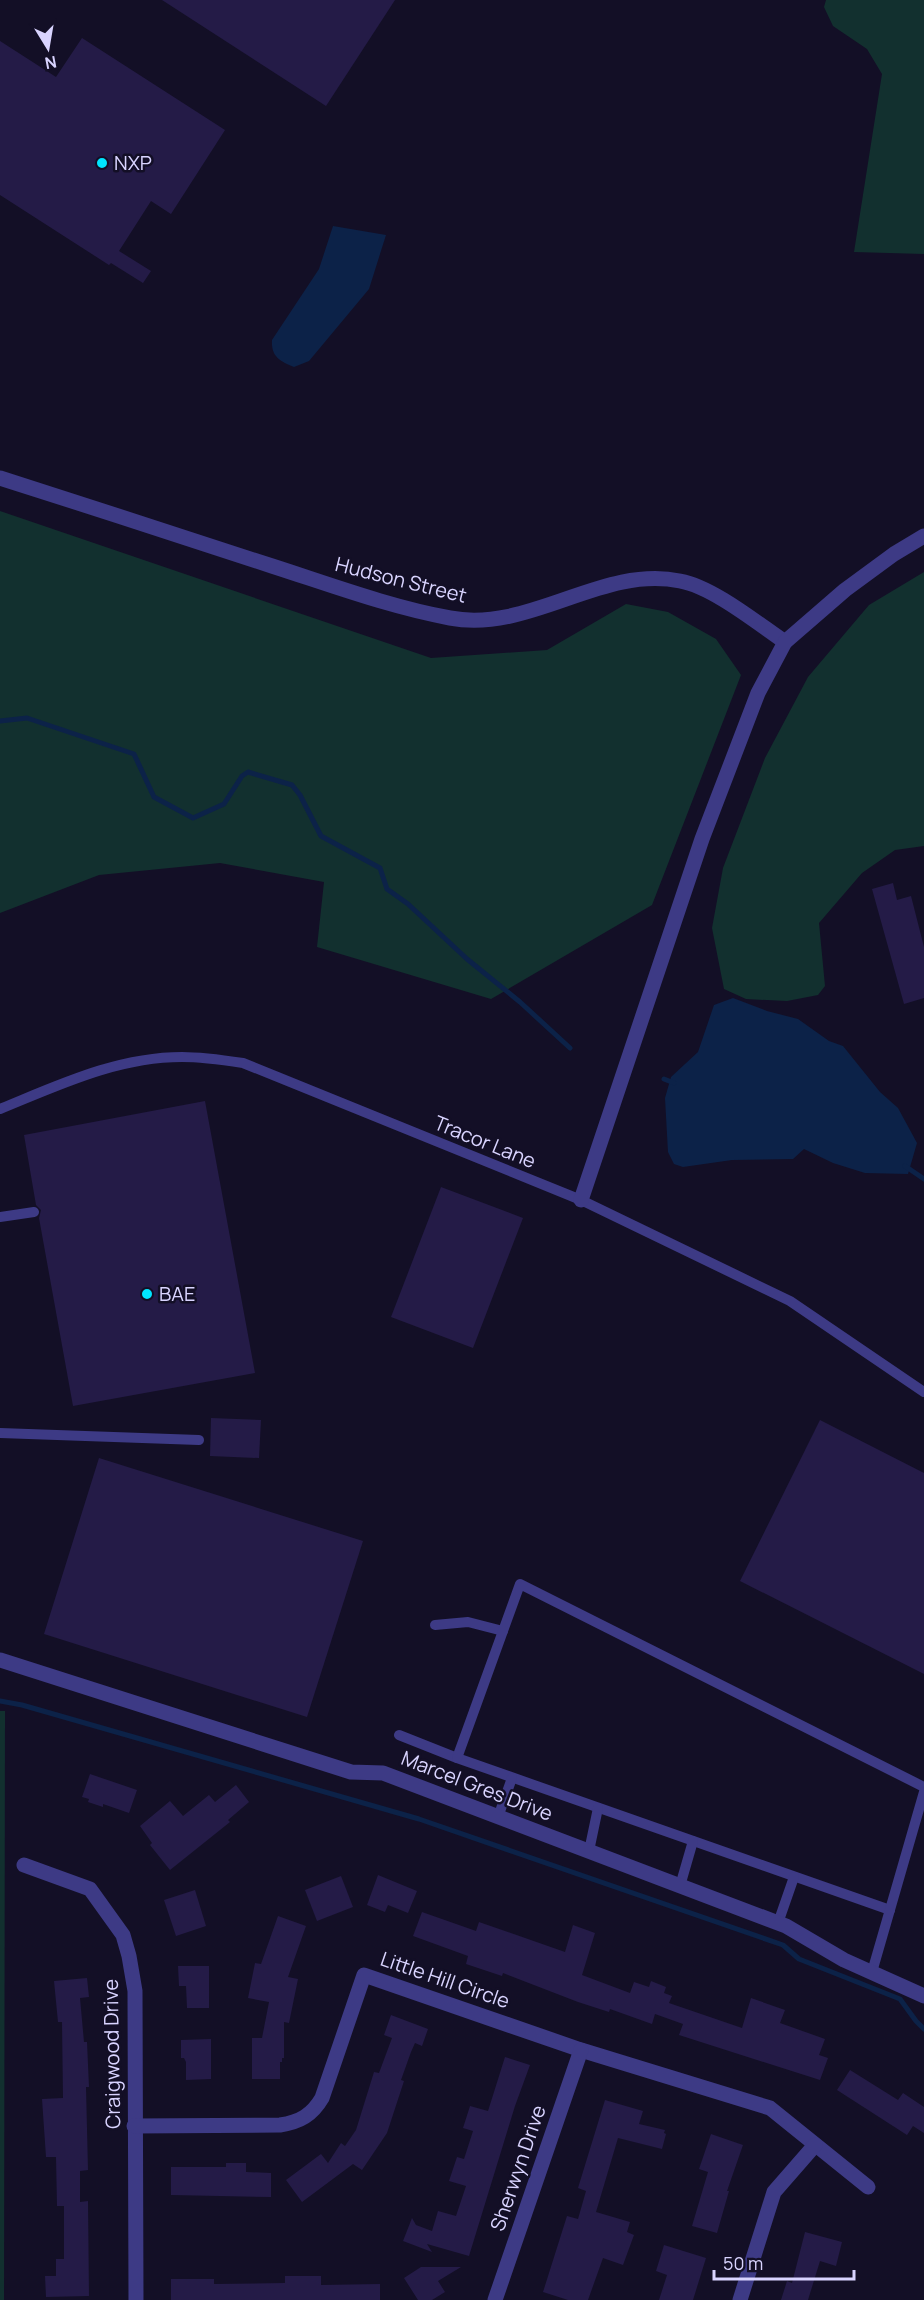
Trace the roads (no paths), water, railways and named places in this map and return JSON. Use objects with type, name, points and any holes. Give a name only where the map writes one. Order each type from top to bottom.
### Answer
[{"type":"street","name":"Hudson Street","points":[[0,478],[385,602],[452,619],[486,620],[525,613],[615,584],[645,577],[682,581],[721,598],[785,642]]},
{"type":"street","points":[[581,1200],[702,839],[758,693],[785,642],[845,590],[894,554],[924,536]]},
{"type":"street","name":"Marcel Gres Drive","points":[[0,1660],[351,1772],[383,1773],[778,1923],[844,1960],[924,1996]]},
{"type":"street","name":"Craigwood Drive","points":[[24,1865],[90,1889],[123,1935],[129,1956],[135,1991],[135,2300]]},
{"type":"street","name":"Little Hill Circle","points":[[134,2126],[280,2125],[294,2123],[305,2117],[316,2108],[322,2098],[364,1975],[581,2050],[770,2108],[868,2187]]},
{"type":"street","name":"Sherwyn Drive","points":[[495,2300],[581,2050]]},
{"type":"street","points":[[740,2300],[774,2192],[815,2145]]},
{"type":"lane","name":"Tracor Lane","points":[[0,1109],[77,1077],[116,1065],[151,1059],[183,1057],[243,1063],[581,1200],[790,1301],[924,1392]]},
{"type":"lane","points":[[0,1217],[34,1212]]},
{"type":"lane","points":[[0,1433],[199,1440]]},
{"type":"lane","points":[[457,1758],[520,1584],[924,1787]]},
{"type":"lane","points":[[435,1625],[468,1622],[503,1631]]},
{"type":"lane","points":[[399,1734],[512,1778],[890,1910]]},
{"type":"lane","points":[[498,1817],[512,1778]]},
{"type":"lane","points":[[872,1972],[924,1792]]},
{"type":"lane","points":[[589,1851],[598,1808]]},
{"type":"lane","points":[[680,1886],[693,1841]]},
{"type":"lane","points":[[778,1923],[794,1877]]},
{"type":"water","points":[[333,226],[386,235],[369,289],[309,361],[294,367],[277,358],[273,351],[272,340],[319,269]]},
{"type":"water","points":[[733,998],[767,1011],[798,1019],[829,1041],[843,1046],[880,1092],[898,1108],[917,1143],[908,1174],[865,1173],[833,1163],[804,1149],[793,1159],[732,1160],[683,1167],[674,1164],[668,1152],[665,1098],[671,1077],[698,1052],[714,1005]]},
{"type":"waterway","points":[[0,721],[27,718],[134,754],[154,797],[193,818],[224,804],[242,776],[248,772],[292,785],[300,795],[321,836],[380,868],[387,889],[408,904],[467,959],[520,1002],[570,1048]]},
{"type":"waterway","points":[[664,1079],[674,1083]]},
{"type":"waterway","points":[[905,1166],[924,1179]]},
{"type":"waterway","points":[[0,1701],[22,1705],[419,1819],[783,1945],[799,1959],[900,1999],[924,2029]]},
{"type":"place","name":"NXP","points":[[102,163]]},
{"type":"place","name":"BAE","points":[[147,1294]]}]
